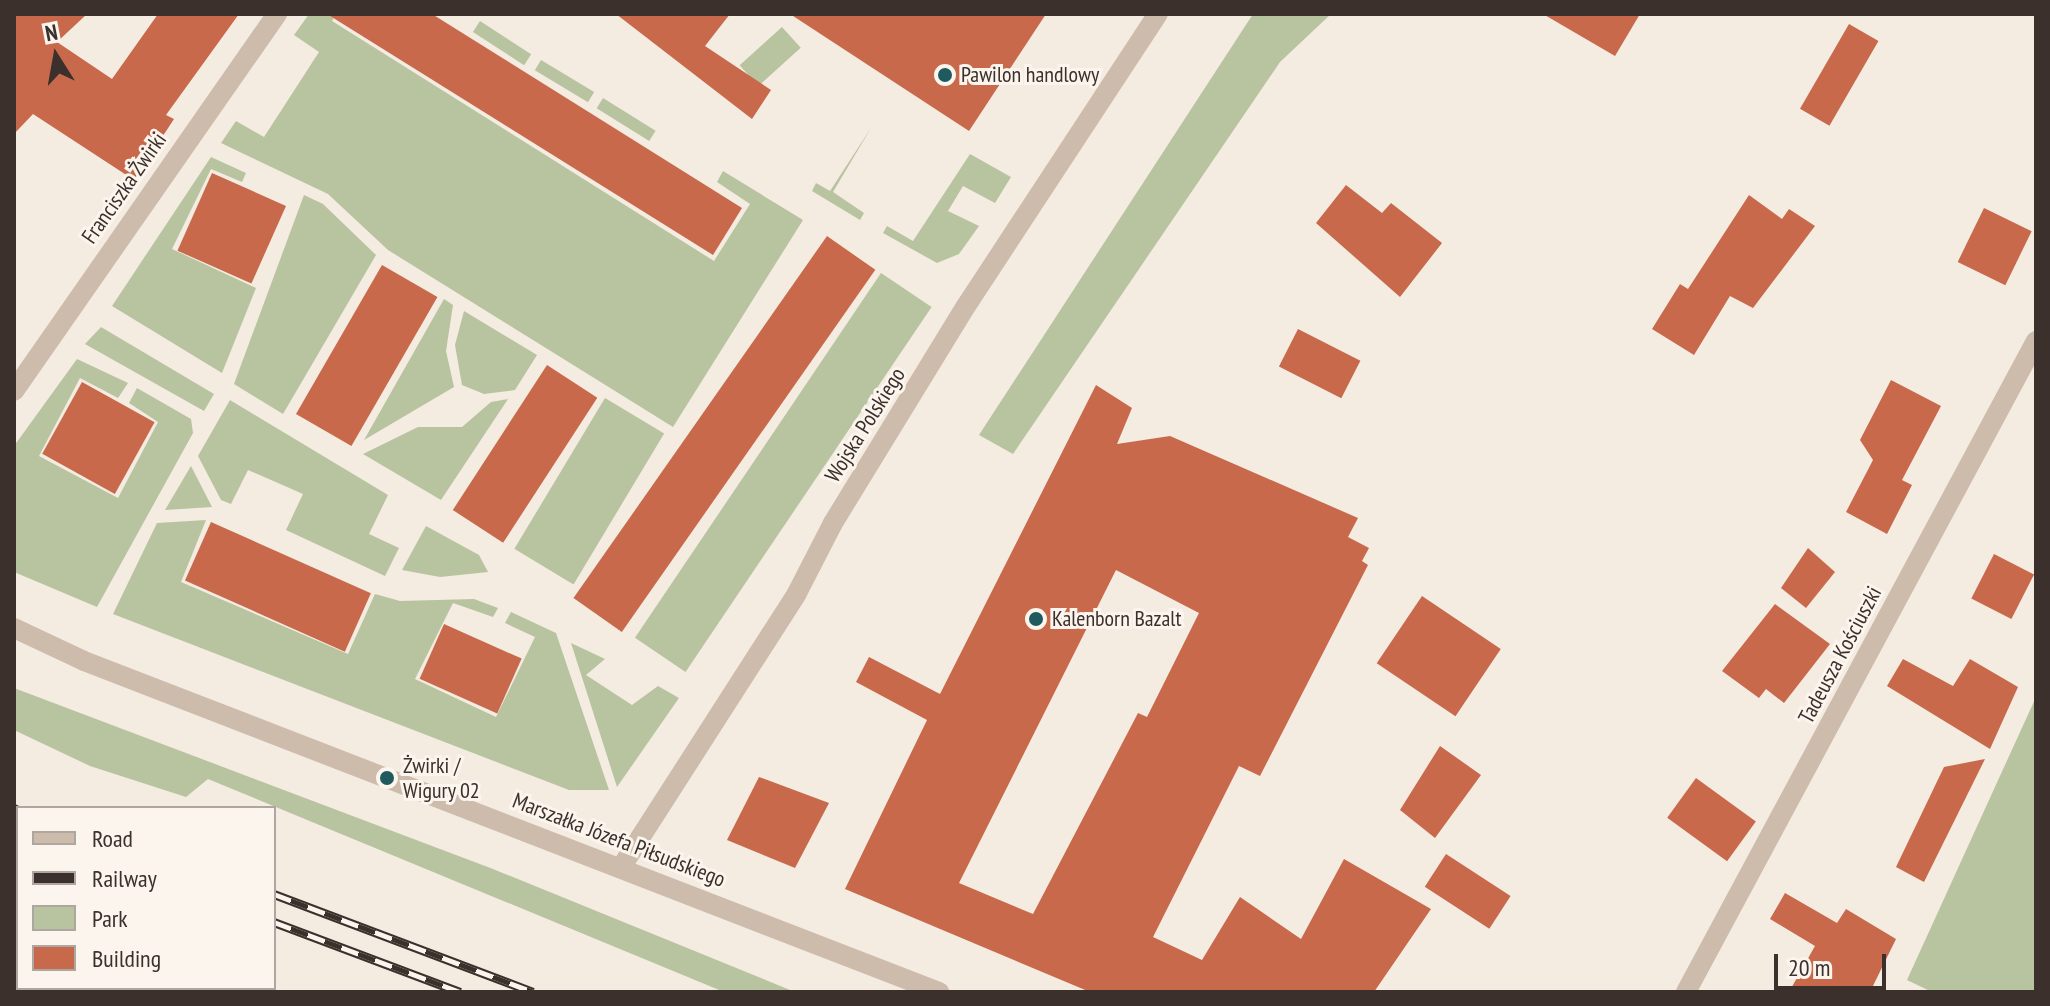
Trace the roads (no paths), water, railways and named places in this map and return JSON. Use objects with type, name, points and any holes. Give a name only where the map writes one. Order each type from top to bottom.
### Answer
[{"type":"street","name":"Franciszka Żwirki","points":[[14,391],[277,14]]},
{"type":"street","name":"Wojska Polskiego","points":[[622,866],[796,595],[833,523],[966,306],[1158,14]]},
{"type":"street","name":"Tadeusza Kościuszki","points":[[1686,992],[2036,341]]},
{"type":"street","name":"Marszałka Józefa Piłsudskiego","points":[[14,628],[84,661],[622,866],[939,992]]},
{"type":"railway","points":[[276,895],[533,992]]},
{"type":"railway","points":[[276,923],[460,992]]},
{"type":"railway","points":[[234,990],[238,992]]},
{"type":"place","name":"Pawilon handlowy","points":[[945,75]]},
{"type":"place","name":"Kalenborn Bazalt","points":[[1036,619]]},
{"type":"place","name":"Żwirki / Wigury 02","points":[[387,778]]}]
